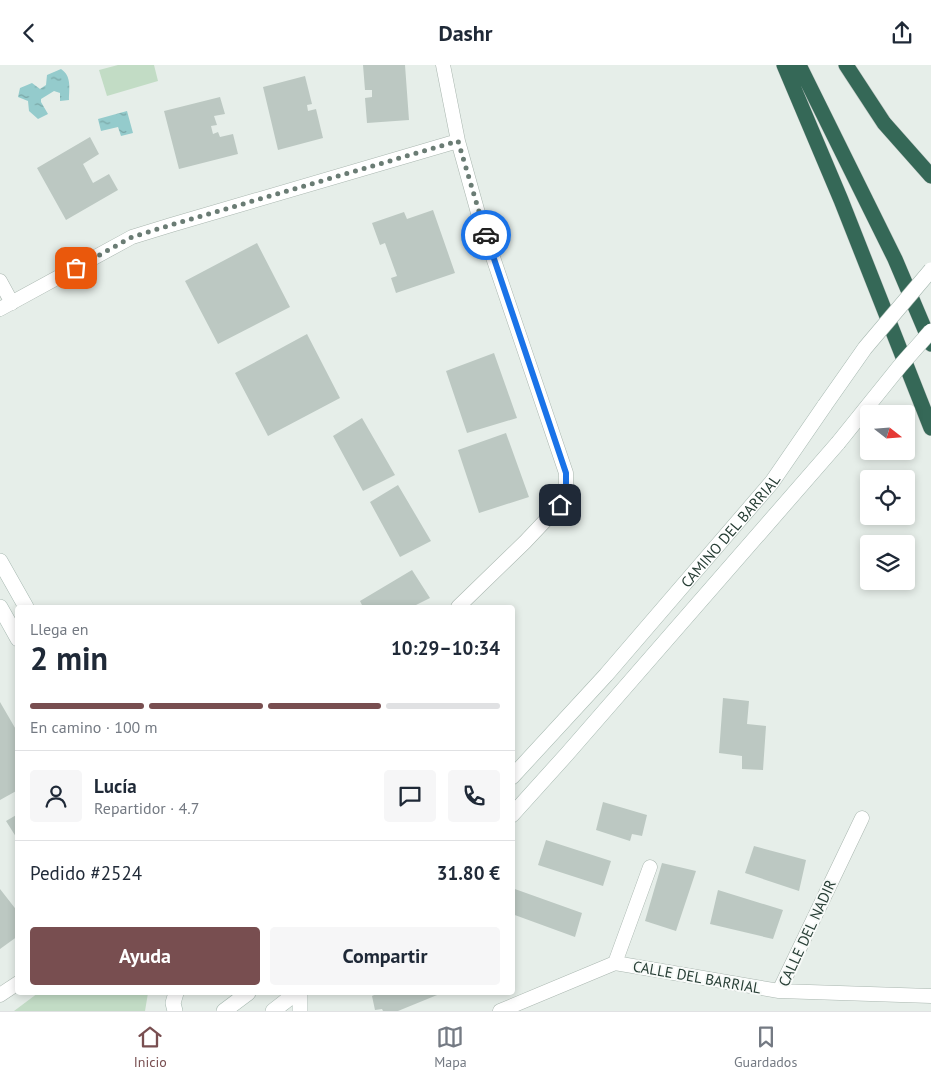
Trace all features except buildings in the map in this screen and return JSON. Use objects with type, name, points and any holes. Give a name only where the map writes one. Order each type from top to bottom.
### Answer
[{"type":"highway","points":[[784,65],[841,200],[931,428]]},
{"type":"highway","points":[[799,65],[895,259],[931,344]]},
{"type":"highway","points":[[846,65],[884,123],[931,177]]},
{"type":"main road","name":"CAMINO DEL BARRIAL","points":[[515,774],[606,675],[772,482],[864,348],[931,270]]},
{"type":"main road","name":"CAMINO DEL BARRIAL","points":[[515,812],[838,443],[931,331]]},
{"type":"main road","points":[[0,561],[25,605]]},
{"type":"main road","points":[[0,607],[15,634]]},
{"type":"main road","points":[[175,995],[173,1003],[175,1011]]},
{"type":"main road","points":[[224,1011],[245,995]]},
{"type":"main road","points":[[273,1011],[293,995]]},
{"type":"main road","points":[[300,995],[300,1011]]},
{"type":"street","points":[[443,65],[458,141],[478,213],[566,473],[566,490],[560,505],[460,605]]},
{"type":"street","points":[[0,281],[6,306],[132,237],[458,141]]},
{"type":"street","name":"CALLE DEL NADIR","points":[[862,818],[779,991],[931,996]]},
{"type":"street","name":"CALLE DEL BARRIAL","points":[[615,963],[650,867]]},
{"type":"street","name":"CALLE DEL BARRIAL","points":[[500,1011],[615,963],[779,991]]},
{"type":"street","points":[[0,995],[15,985]]},
{"type":"green space","points":[[118,65],[154,65],[158,81],[107,96],[99,70]]},
{"type":"green space","points":[[35,995],[148,995],[145,1011],[14,1011]]},
{"type":"water","points":[[61,69],[67,75],[69,100],[60,101],[60,93],[54,91],[41,99],[48,114],[38,119],[29,111],[28,101],[18,97],[20,88],[32,83],[40,89],[46,85],[47,75]]},
{"type":"water","points":[[127,111],[133,133],[121,136],[118,127],[101,131],[98,119]]},
{"type":"way so far","points":[[76,268],[132,237],[458,141],[486,235]]},
{"type":"route","points":[[486,235],[566,473],[566,490],[560,505]]}]
